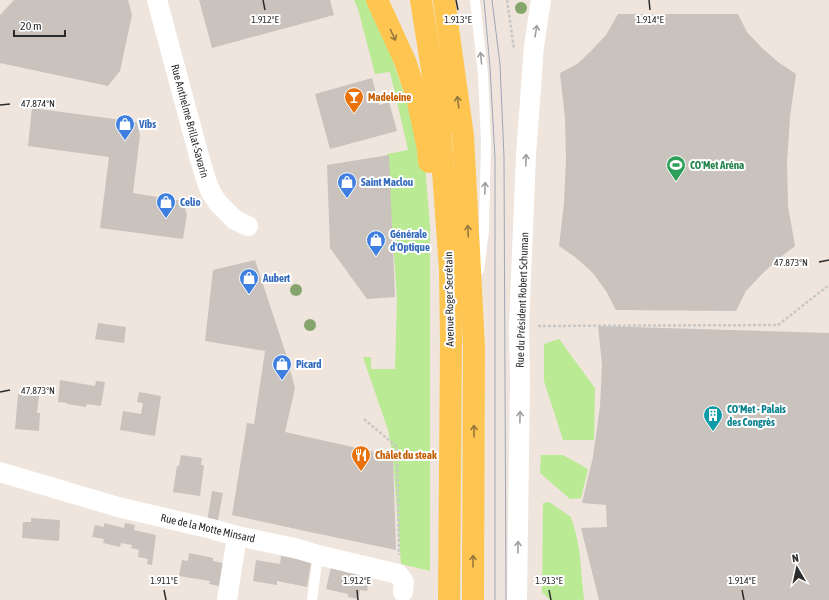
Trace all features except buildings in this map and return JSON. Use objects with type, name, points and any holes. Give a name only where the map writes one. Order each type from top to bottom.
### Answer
[{"type":"main road","points":[[377,0],[405,61],[417,97],[428,149],[443,356],[449,569]]},
{"type":"main road","name":"Avenue Roger Secrétain","points":[[421,0],[439,114],[450,270],[451,342],[449,600]]},
{"type":"main road","name":"Avenue Roger Secrétain","points":[[444,0],[462,136],[474,347],[473,600]]},
{"type":"street","name":"Rue Anthelme Brillat-Savarin","points":[[157,0],[207,183],[218,203],[235,220],[248,226]]},
{"type":"street","name":"Rue du Président Robert Schuman","points":[[517,600],[520,326],[526,155],[534,46],[541,0]]},
{"type":"street","name":"Rue de la Motte Minsard","points":[[0,472],[118,507],[237,536],[295,548],[401,583]]},
{"type":"street","points":[[228,600],[237,536]]},
{"type":"lane","points":[[472,324],[484,230],[486,142],[483,75],[475,0]]},
{"type":"lane","points":[[312,600],[318,555]]},
{"type":"path","points":[[520,326],[778,325],[829,285]]},
{"type":"path","points":[[364,419],[396,447],[401,583]]},
{"type":"green space","points":[[354,0],[372,0],[424,152],[430,227],[430,571],[401,564],[393,456],[388,430],[363,357],[371,357],[371,369],[395,369],[397,299],[387,154],[408,150],[390,72],[375,74],[358,9]]},
{"type":"green space","points":[[559,339],[595,388],[594,440],[563,440],[544,381],[544,344]]},
{"type":"green space","points":[[541,455],[563,455],[588,469],[581,498],[570,499],[540,473]]},
{"type":"green space","points":[[549,502],[571,517],[579,549],[584,600],[550,600],[542,592],[543,503]]},
{"type":"tram line","points":[[484,0],[490,68],[495,158],[495,600]]},
{"type":"tram line","points":[[492,0],[500,64],[504,157],[506,600]]},
{"type":"place","name":"Madeleine","points":[[354,114]]},
{"type":"place","name":"Vibs","points":[[125,141]]},
{"type":"place","name":"CO'Met Aréna","points":[[676,182]]},
{"type":"place","name":"Saint Maclou","points":[[347,199]]},
{"type":"place","name":"Celio","points":[[166,219]]},
{"type":"place","name":"Générale d'Optique","points":[[376,257]]},
{"type":"place","name":"Aubert","points":[[249,295]]},
{"type":"place","name":"Picard","points":[[282,381]]},
{"type":"place","name":"CO'Met - Palais des Congrès","points":[[713,432]]},
{"type":"place","name":"Châlet du steak","points":[[361,472]]}]
